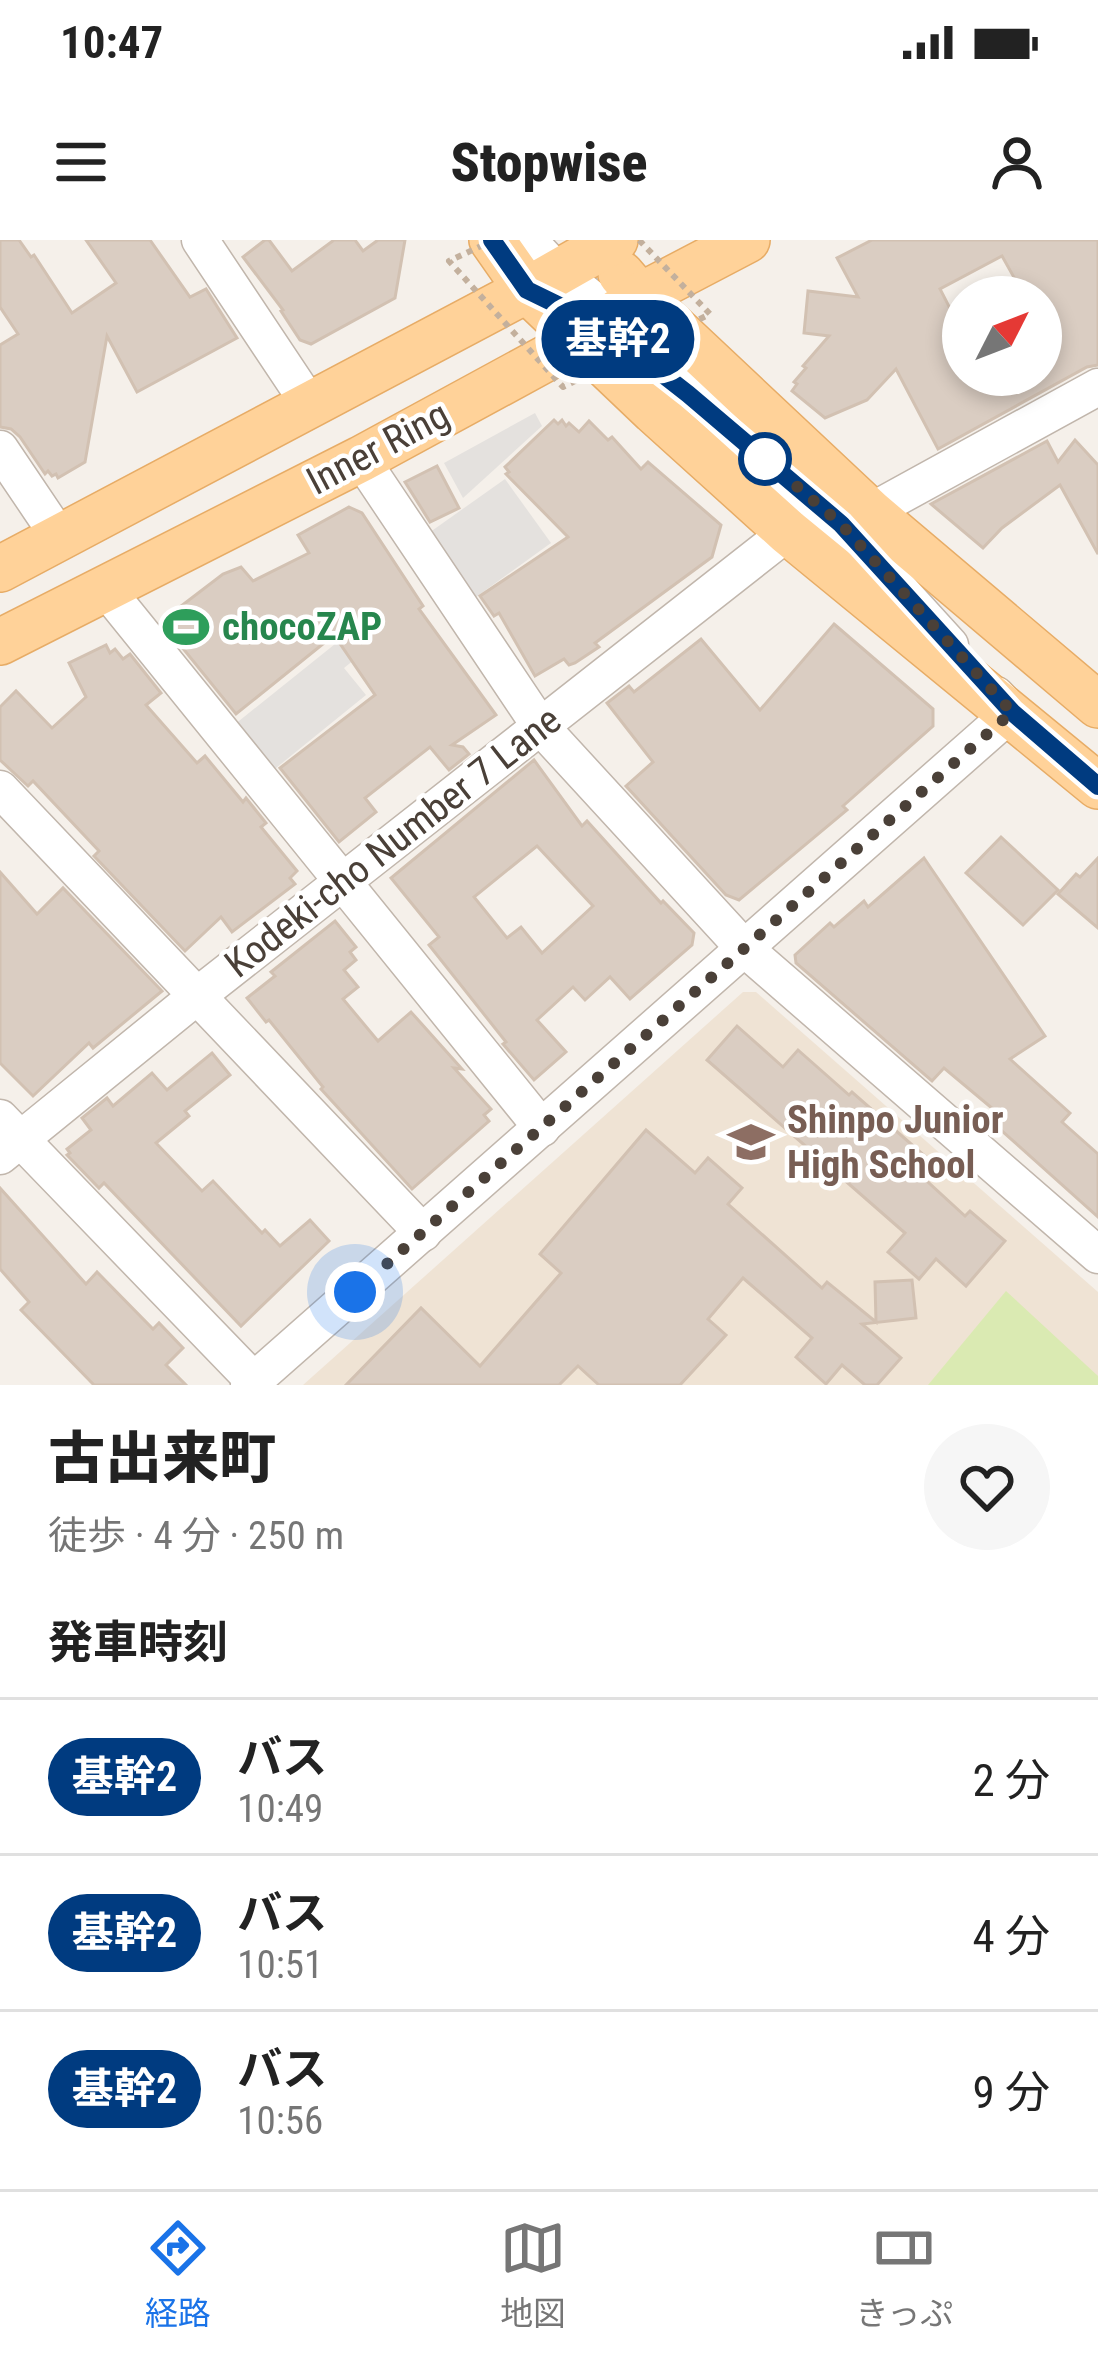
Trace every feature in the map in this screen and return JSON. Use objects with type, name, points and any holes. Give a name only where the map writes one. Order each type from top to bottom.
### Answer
[{"type":"main road","points":[[493,240],[538,267],[870,512],[1098,705]]},
{"type":"main road","name":"Inner Ring","points":[[0,642],[361,459],[747,240]]},
{"type":"main road","name":"Inner Ring","points":[[0,569],[310,405],[538,267],[611,242]]},
{"type":"main road","points":[[611,242],[608,320],[788,532],[1098,786]]},
{"type":"street","points":[[200,240],[310,405]]},
{"type":"street","points":[[7,1138],[254,1384],[1012,712],[841,524],[608,320]]},
{"type":"street","points":[[870,512],[1098,387]]},
{"type":"street","points":[[0,449],[59,538]]},
{"type":"street","points":[[361,459],[540,726],[745,949],[1098,1255]]},
{"type":"street","name":"Kodeki-cho Number 7 Lane","points":[[7,1138],[344,882],[788,532]]},
{"type":"street","points":[[105,588],[542,1127]]},
{"type":"street","points":[[0,789],[422,1233]]},
{"type":"path","points":[[493,240],[449,260],[563,387],[710,314],[611,242]]},
{"type":"shaded area","points":[[535,413],[542,426],[463,498],[444,463]]},
{"type":"shaded area","points":[[505,479],[551,543],[472,600],[426,535]]},
{"type":"shaded area","points":[[345,636],[360,655],[344,668],[366,695],[271,772],[234,725]]},
{"type":"shaded area","name":"Shinpo Junior High School","points":[[743,992],[756,992],[1098,1292],[1098,1385],[303,1385]]},
{"type":"green space","points":[[1006,1291],[1098,1376],[1098,1385],[928,1385]]},
{"type":"building","points":[[0,240],[19,240],[34,255],[72,313],[116,283],[86,240],[150,240],[190,297],[206,289],[237,338],[137,392],[107,336],[85,462],[58,478],[48,471],[45,474],[20,437],[0,427],[0,345],[18,334],[0,307]]},
{"type":"building","points":[[265,240],[292,271],[334,240],[355,240],[363,251],[378,240],[405,240],[395,298],[311,344],[300,340],[243,257]]},
{"type":"building","points":[[872,240],[1098,240],[1098,365],[1062,381],[1062,276],[1013,276],[1002,256],[964,276],[942,276],[942,396],[1034,396],[938,449],[896,369],[867,400],[825,418],[792,391],[803,366],[829,336],[804,333],[808,291],[858,297],[837,258]]},
{"type":"building","points":[[554,420],[569,423],[579,432],[589,421],[608,440],[612,437],[641,469],[648,462],[721,525],[712,557],[595,643],[599,647],[575,663],[569,665],[564,659],[535,676],[499,613],[494,616],[480,596],[568,537],[506,474],[505,467]]},
{"type":"building","points":[[1075,440],[1098,465],[1098,554],[1060,485],[983,548],[931,504],[1047,441],[1058,462]]},
{"type":"building","points":[[437,466],[459,508],[430,522],[405,482]]},
{"type":"building","points":[[349,507],[362,513],[423,606],[419,609],[496,715],[452,745],[469,754],[449,770],[430,747],[365,798],[376,812],[339,842],[280,768],[375,695],[334,635],[236,714],[164,625],[174,617],[172,613],[223,574],[241,567],[253,581],[309,553],[298,535]]},
{"type":"building","points":[[834,624],[933,709],[933,726],[843,806],[847,810],[739,900],[726,895],[626,786],[653,762],[607,703],[629,686],[634,692],[701,639],[760,710]]},
{"type":"building","points":[[106,645],[110,653],[115,649],[123,659],[130,654],[161,693],[146,705],[197,763],[205,756],[243,802],[246,798],[266,823],[261,827],[297,871],[290,878],[295,884],[232,932],[221,917],[185,951],[94,856],[99,851],[33,781],[28,786],[0,760],[0,707],[16,691],[52,728],[86,697],[69,663]]},
{"type":"building","points":[[534,760],[582,826],[587,821],[694,933],[692,945],[630,999],[610,977],[585,1000],[573,987],[537,1020],[566,1052],[534,1080],[429,945],[439,937],[391,878]],"holes":[[[537,846],[593,906],[542,953],[521,927],[507,938],[474,897]]]},
{"type":"building","points":[[1001,837],[1058,890],[1023,925],[966,873]]},
{"type":"building","points":[[924,858],[1045,1036],[1010,1059],[1070,1113],[1062,1122],[1098,1154],[1098,1217],[992,1122],[999,1114],[944,1068],[932,1081],[796,963],[795,955],[830,923],[834,927],[864,901],[868,907]]},
{"type":"building","points":[[1098,858],[1098,928],[1058,894]]},
{"type":"building","points":[[0,872],[37,914],[63,888],[162,991],[93,1048],[89,1043],[33,1096],[0,1063]]},
{"type":"building","points":[[335,921],[356,947],[350,952],[356,960],[344,970],[358,987],[343,999],[378,1041],[411,1012],[491,1109],[484,1115],[489,1121],[412,1189],[247,998],[275,976],[271,972]]},
{"type":"building","points":[[737,1026],[783,1067],[798,1050],[849,1095],[852,1092],[927,1158],[916,1171],[965,1216],[970,1211],[1005,1241],[966,1286],[936,1259],[919,1279],[888,1252],[905,1233],[707,1060]]},
{"type":"building","points":[[212,1053],[230,1075],[185,1111],[189,1116],[156,1143],[202,1191],[213,1181],[280,1246],[310,1220],[329,1241],[241,1326],[104,1183],[99,1188],[67,1155],[67,1149],[91,1130],[82,1118],[107,1098],[113,1106],[152,1073],[167,1090]]},
{"type":"building","points":[[646,1130],[695,1173],[708,1158],[742,1188],[728,1204],[822,1288],[827,1282],[876,1322],[875,1282],[912,1280],[916,1318],[862,1324],[901,1358],[877,1385],[865,1385],[842,1365],[826,1384],[796,1357],[812,1338],[743,1278],[708,1319],[726,1335],[680,1385],[599,1385],[578,1366],[559,1385],[346,1385],[421,1308],[480,1366],[561,1273],[540,1254]]},
{"type":"building","points":[[0,1188],[86,1284],[97,1272],[153,1329],[159,1323],[183,1348],[166,1365],[186,1385],[94,1385],[21,1310],[29,1302],[0,1269]]},
{"type":"bus line","name":"基幹2","points":[[492,240],[527,290],[601,326],[841,524],[1012,712],[1098,786]]},
{"type":"place","name":"chocoZAP","points":[[186,627]]},
{"type":"place","name":"Shinpo Junior High School","points":[[751,1142]]},
{"type":"route","points":[[355,1292],[1012,712],[841,524],[765,459]]}]
